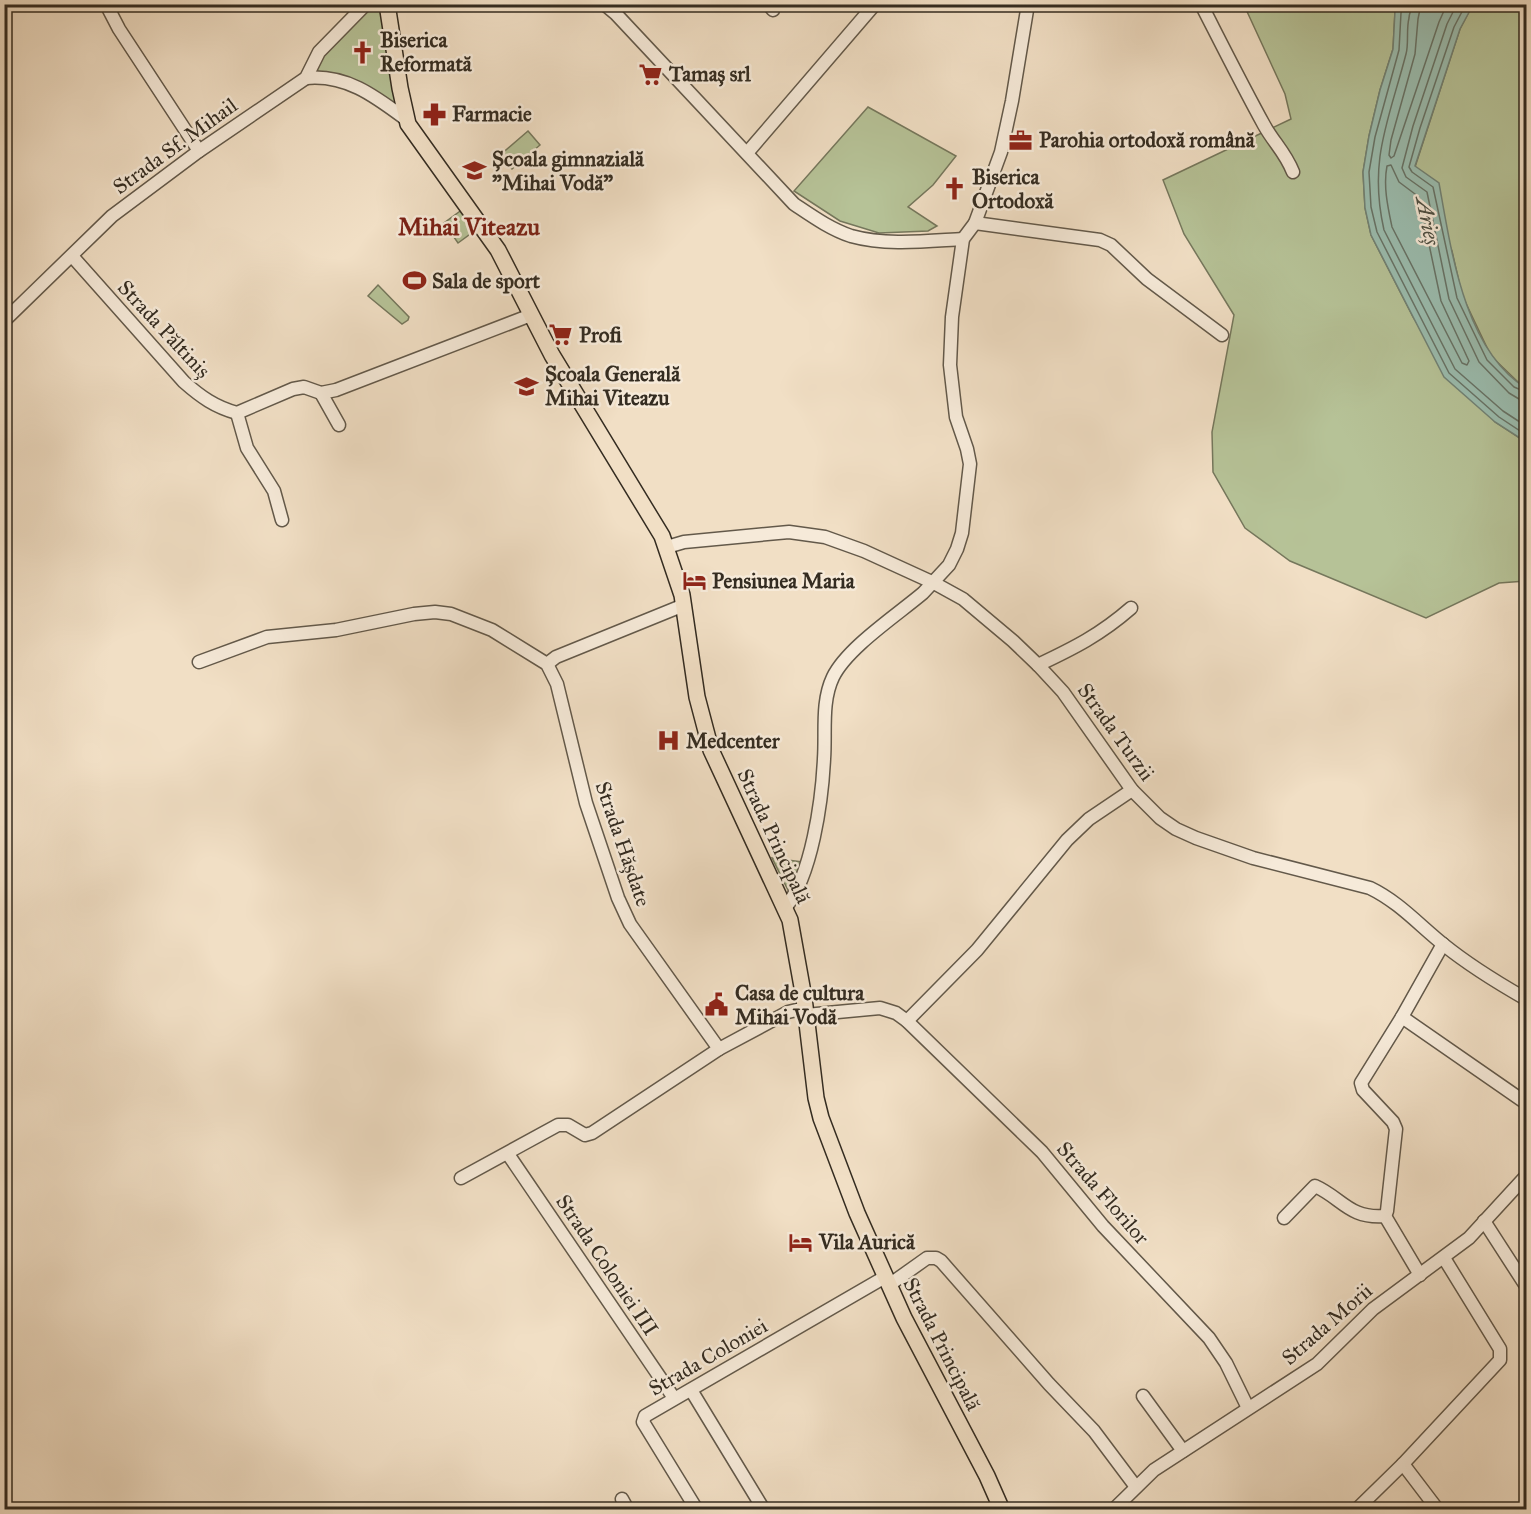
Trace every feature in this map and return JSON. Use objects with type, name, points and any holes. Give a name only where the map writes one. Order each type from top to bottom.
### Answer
[{"type":"main road","name":"Strada Principală","points":[[387,4],[407,120],[498,250],[531,315],[667,547],[684,604],[697,697],[711,750],[785,908],[794,937],[806,1011],[816,1098],[821,1118],[857,1213],[887,1281],[1002,1509]]},
{"type":"street","points":[[106,4],[119,29],[198,151]]},
{"type":"street","name":"Strada Sf. Mihail","points":[[4,321],[112,216],[198,151],[306,78],[319,52],[366,4]]},
{"type":"street","points":[[604,4],[616,14],[794,204],[819,221],[849,235],[869,240],[912,242],[963,239]]},
{"type":"street","points":[[747,153],[875,4]]},
{"type":"street","points":[[785,908],[793,898],[802,879],[809,854],[819,803],[824,759],[825,701],[832,678],[846,657],[934,583],[949,565],[962,533],[970,464],[968,449],[956,417],[950,365],[952,317],[963,239],[975,223],[1001,152],[1028,4]]},
{"type":"street","points":[[1201,4],[1260,119],[1271,138],[1285,153],[1293,172]]},
{"type":"street","points":[[306,78],[324,78],[349,83],[371,93],[407,120]]},
{"type":"street","points":[[975,223],[1087,237],[1111,245],[1147,279],[1222,335]]},
{"type":"street","name":"Strada Păltiniș","points":[[72,256],[183,382],[219,408],[237,413]]},
{"type":"street","points":[[282,520],[274,491],[247,448],[237,413],[292,389],[304,387],[321,393],[336,390],[531,315]]},
{"type":"street","points":[[321,393],[339,425]]},
{"type":"street","name":"Strada Turzii","points":[[667,547],[684,542],[789,532],[825,537],[864,551],[934,583],[963,599],[1013,641],[1064,692],[1132,790],[1160,818],[1176,829],[1196,838],[1253,858],[1370,888],[1399,905],[1443,944],[1478,970],[1527,999]]},
{"type":"street","points":[[199,662],[267,637],[336,630],[435,612],[451,614],[492,630],[547,664],[556,657],[684,604]]},
{"type":"street","points":[[1038,665],[1083,644],[1109,628],[1131,608]]},
{"type":"street","name":"Strada Hășdate","points":[[547,664],[557,684],[586,803],[618,898],[630,924],[719,1049]]},
{"type":"street","points":[[907,1021],[977,950],[1067,840],[1089,819],[1132,790]]},
{"type":"street","points":[[1385,1216],[1388,1210],[1396,1129],[1394,1122],[1363,1090],[1361,1083],[1443,944]]},
{"type":"street","name":"Strada Florilor","points":[[461,1178],[558,1125],[568,1125],[585,1135],[592,1133],[719,1049],[788,1012],[880,1008],[896,1013],[907,1021],[1042,1152],[1103,1226],[1209,1338],[1226,1363],[1248,1408]]},
{"type":"street","points":[[1402,1017],[1527,1103]]},
{"type":"street","name":"Strada Coloniei III","points":[[508,1154],[674,1398]]},
{"type":"street","name":"Strada Morii","points":[[1113,1509],[1154,1470],[1317,1364],[1373,1309],[1469,1238],[1527,1176]]},
{"type":"street","points":[[1284,1218],[1315,1186],[1348,1209],[1373,1217],[1385,1216]]},
{"type":"street","points":[[1385,1216],[1420,1275]]},
{"type":"street","points":[[1484,1221],[1527,1286]]},
{"type":"street","name":"Strada Coloniei","points":[[697,1509],[643,1422],[645,1416],[927,1258],[936,1257],[1094,1431],[1136,1487]]},
{"type":"street","points":[[1356,1509],[1403,1464],[1497,1364],[1501,1355],[1500,1349],[1444,1258]]},
{"type":"street","points":[[691,1389],[764,1509]]},
{"type":"street","points":[[1143,1396],[1183,1451]]},
{"type":"street","points":[[1403,1464],[1438,1509]]},
{"type":"shaded area","points":[[1473,4],[1526,5],[1526,388],[1491,356],[1462,295],[1452,251],[1415,167],[1460,29]]},
{"type":"shaded area","points":[[371,5],[382,5],[396,105],[357,84],[317,71],[315,64]]},
{"type":"shaded area","points":[[1244,5],[1400,5],[1395,11],[1393,49],[1369,136],[1363,172],[1365,208],[1371,235],[1424,335],[1495,422],[1526,442],[1526,581],[1499,583],[1426,618],[1290,561],[1245,528],[1213,472],[1212,432],[1234,315],[1184,234],[1163,180],[1291,119],[1285,94]]},
{"type":"shaded area","points":[[868,107],[956,156],[933,185],[908,207],[937,226],[928,231],[879,233],[840,221],[794,191]]},
{"type":"shaded area","points":[[528,131],[540,145],[512,169],[500,155]]},
{"type":"shaded area","points":[[463,209],[477,229],[458,243],[444,223]]},
{"type":"shaded area","points":[[378,285],[409,317],[408,320],[402,324],[368,296]]},
{"type":"shaded area","points":[[772,858],[802,862],[799,879],[789,892]]},
{"type":"water","name":"Arieș","points":[[1400,4],[1473,5],[1460,29],[1415,166],[1439,183],[1455,267],[1474,324],[1488,349],[1505,371],[1526,388],[1526,442],[1495,422],[1444,377],[1371,235],[1365,208],[1363,172],[1380,90],[1393,49],[1395,11]]},
{"type":"place","name":"Biserica Reformată","points":[[362,52]]},
{"type":"place","name":"Tamaș srl","points":[[651,74]]},
{"type":"place","name":"Farmacie","points":[[434,114]]},
{"type":"place","name":"Parohia ortodoxă română","points":[[1021,140]]},
{"type":"place","name":"Școala gimnazială \"Mihai Vodă\"","points":[[474,171]]},
{"type":"place","name":"Biserica Ortodoxă","points":[[954,189]]},
{"type":"place","name":"Sala de sport","points":[[414,281]]},
{"type":"place","name":"Profi","points":[[561,335]]},
{"type":"place","name":"Școala Generală Mihai Viteazu","points":[[527,386]]},
{"type":"place","name":"Pensiunea Maria","points":[[694,581]]},
{"type":"place","name":"Medcenter","points":[[668,741]]},
{"type":"place","name":"Casa de cultura Mihai Vodă","points":[[717,1005]]},
{"type":"place","name":"Vila Aurică","points":[[801,1242]]},
{"type":"district","name":"Mihai Viteazu","points":[[469,227]]}]
